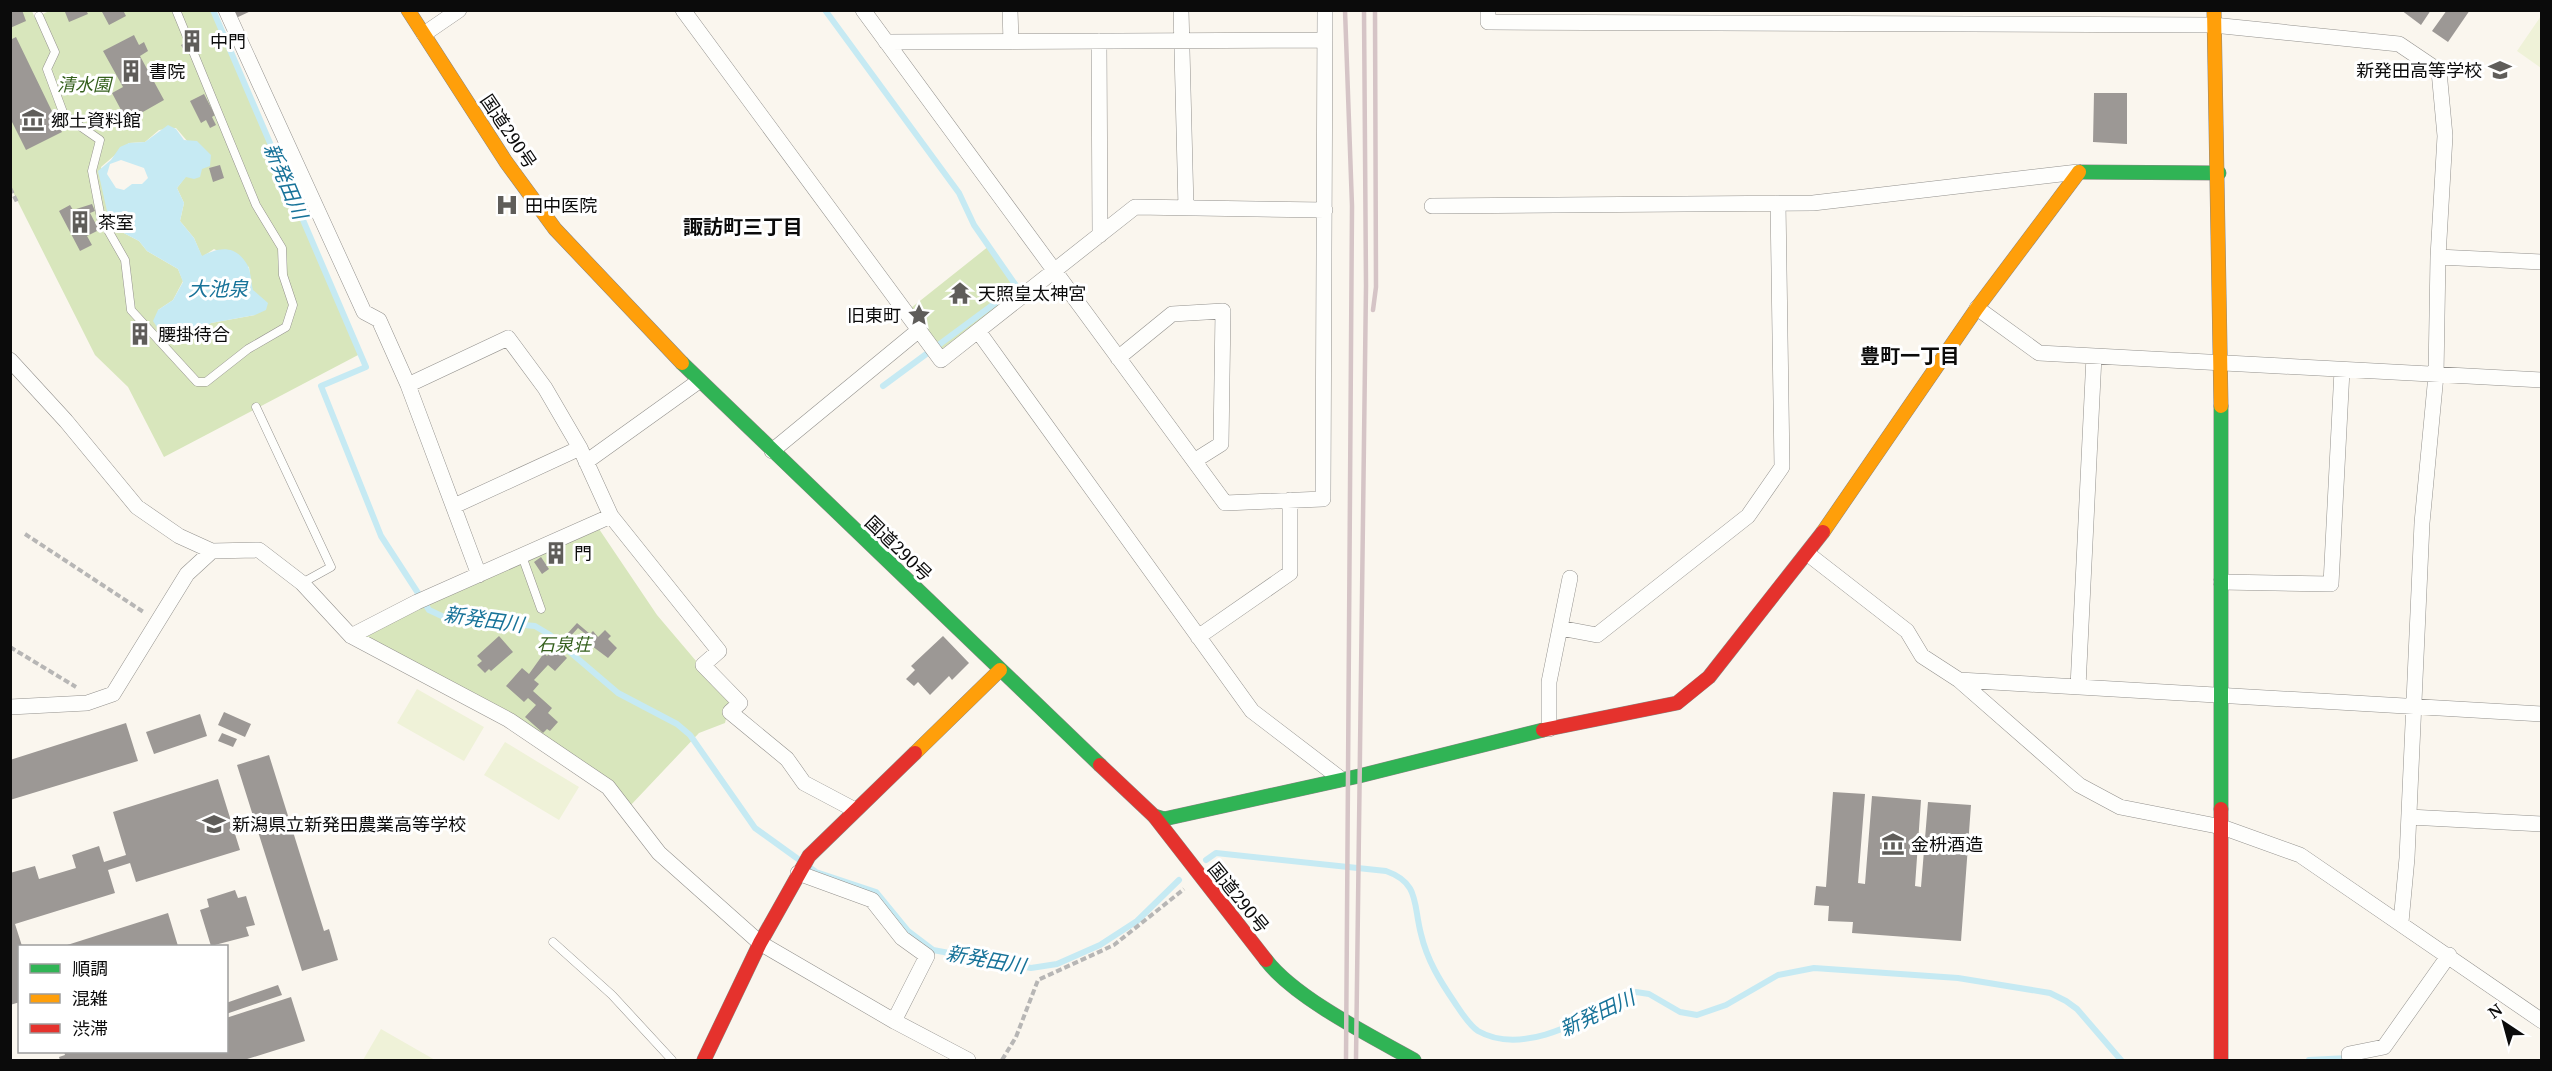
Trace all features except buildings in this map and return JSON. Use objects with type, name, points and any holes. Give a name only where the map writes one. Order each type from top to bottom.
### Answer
[{"type":"main road","name":"国道290号","points":[[408,10],[506,162],[555,229],[699,381],[1154,816],[1198,876],[1277,974],[1346,1021],[1414,1060]]},
{"type":"main road","points":[[2213,18],[2221,363],[2222,1058]]},
{"type":"main road","points":[[1154,816],[1164,819],[1549,729],[1677,704],[1709,677],[1808,554],[1977,308],[2078,172],[2218,173]]},
{"type":"main road","points":[[708,1059],[760,943],[809,856],[1000,670]]},
{"type":"street","points":[[226,10],[364,312],[379,320],[408,385],[479,575]]},
{"type":"street","points":[[424,34],[459,10]]},
{"type":"street","points":[[683,10],[941,360],[1135,207],[1325,210]]},
{"type":"street","points":[[862,10],[1225,503],[1323,499],[1324,10]]},
{"type":"street","points":[[1010,10],[1011,42]]},
{"type":"street","points":[[1181,10],[1186,208]]},
{"type":"street","points":[[1488,10],[1488,22],[1620,16],[2213,18],[2399,44],[2439,71],[2445,136],[2438,257],[2436,375],[2422,523],[2415,705],[2401,922]]},
{"type":"street","points":[[886,42],[1325,40]]},
{"type":"street","points":[[1100,41],[1100,235]]},
{"type":"street","points":[[1432,206],[1813,203],[2078,172]]},
{"type":"street","points":[[1560,628],[1597,635],[1748,516],[1782,467],[1778,203]]},
{"type":"street","points":[[2438,257],[2541,262]]},
{"type":"street","points":[[1977,308],[2039,353],[2541,380]]},
{"type":"street","points":[[1118,358],[1172,314],[1223,311],[1221,444],[1194,461]]},
{"type":"street","points":[[772,451],[919,330]]},
{"type":"street","points":[[978,331],[1252,711],[1341,779]]},
{"type":"street","points":[[408,385],[508,338],[545,388],[583,455],[611,516],[719,651],[703,665],[740,703],[730,712],[787,759],[804,783],[855,810]]},
{"type":"street","points":[[2078,687],[2094,356]]},
{"type":"street","points":[[10,360],[66,421],[137,507],[179,536],[212,551],[259,550],[302,583],[351,636],[509,720],[608,788],[659,853],[760,943],[894,1021],[968,1060]]},
{"type":"street","points":[[2221,582],[2331,584],[2342,370]]},
{"type":"street","points":[[454,506],[583,455],[699,381]]},
{"type":"street","points":[[1198,637],[1290,573],[1290,500]]},
{"type":"street","points":[[351,636],[422,600],[611,516]]},
{"type":"street","points":[[10,707],[100,701],[113,694],[187,574],[212,551]]},
{"type":"street","points":[[1808,554],[1906,631],[1922,656],[1959,680],[2079,785],[2120,807],[2222,826],[2301,855],[2449,955],[2541,1021]]},
{"type":"street","points":[[1549,729],[1549,682],[1570,579]]},
{"type":"street","points":[[1959,680],[2541,714]]},
{"type":"street","points":[[2409,817],[2541,824]]},
{"type":"street","points":[[798,873],[872,900],[902,938],[927,956],[894,1021]]},
{"type":"street","points":[[2350,1057],[2384,1047],[2449,955]]},
{"type":"lane","points":[[39,16],[56,51],[47,69],[64,115],[100,140],[92,171],[100,218],[125,260],[131,310],[198,382],[206,382],[248,349],[286,327],[293,305],[283,275],[282,248],[256,205],[176,10]]},
{"type":"lane","points":[[255,407],[331,567],[302,583]]},
{"type":"lane","points":[[522,556],[541,609]]},
{"type":"lane","points":[[553,942],[612,995],[672,1060]]},
{"type":"path","points":[[10,188],[17,202]]},
{"type":"path","points":[[25,534],[158,622]]},
{"type":"path","points":[[10,647],[100,701]]},
{"type":"path","points":[[1002,1060],[1016,1037],[1038,980],[1114,945],[1198,876]]},
{"type":"green space","name":"清水園","points":[[51,10],[213,11],[360,354],[164,457],[128,387],[95,355],[11,188],[10,11],[32,11],[35,18]],"holes":[[[176,128],[188,142],[186,176],[177,188],[184,203],[180,221],[194,238],[202,257],[214,249],[249,267],[255,315],[211,323],[166,341],[158,310],[173,300],[183,281],[178,269],[147,251],[139,241],[116,229],[101,167],[129,143],[145,142],[159,130]]]},
{"type":"green space","points":[[2541,16],[2541,68],[2517,51]]},
{"type":"green space","points":[[989,246],[1022,289],[942,349],[911,308]]},
{"type":"green space","name":"石泉荘","points":[[597,526],[657,615],[730,701],[725,723],[699,733],[629,807],[612,787],[356,636]]},
{"type":"green space","points":[[417,689],[484,727],[464,761],[397,723]]},
{"type":"green space","points":[[505,742],[579,787],[559,820],[484,775]]},
{"type":"green space","points":[[381,1029],[435,1060],[363,1060]]},
{"type":"water","name":"大池泉","points":[[168,125],[176,129],[184,140],[197,141],[211,155],[210,166],[202,169],[200,177],[194,179],[186,177],[177,188],[184,203],[180,221],[194,238],[202,256],[227,249],[243,259],[249,269],[253,290],[268,303],[266,310],[255,315],[211,323],[206,327],[204,334],[166,341],[153,321],[158,310],[173,300],[183,282],[178,269],[147,251],[139,241],[116,229],[107,211],[98,171],[111,160],[120,147],[129,143],[145,142]],"holes":[[[121,160],[144,168],[148,178],[142,184],[132,184],[124,190],[116,188],[107,174],[110,164]]]},
{"type":"waterway","name":"新発田川","points":[[213,10],[366,367],[321,386],[381,536],[429,610],[446,618],[535,626],[550,635],[618,693],[677,724],[690,735],[755,828],[816,872],[876,892],[908,931],[933,950],[1031,968],[1057,964],[1100,945],[1137,921],[1179,880]]},
{"type":"waterway","points":[[825,10],[959,193],[974,225],[1017,287],[883,386]]},
{"type":"waterway","name":"新発田川","points":[[1206,860],[1216,853],[1386,871],[1397,876],[1410,888],[1424,944],[1444,987],[1471,1025],[1478,1031],[1497,1038],[1517,1040],[1538,1037],[1580,1021],[1636,992],[1649,994],[1680,1012],[1697,1015],[1726,1005],[1778,975],[1814,968],[1958,978],[2050,993],[2077,1009],[2121,1060]]},
{"type":"waterway","name":"新発田川","points":[[2309,1060],[2348,1058]]},
{"type":"railway","points":[[1345,10],[1352,206],[1346,1060]]},
{"type":"railway","points":[[1356,1060],[1366,286],[1364,10]]},
{"type":"railway","points":[[1373,310],[1376,287],[1375,10]]},
{"type":"traffic: fast","points":[[2079,172],[2219,173]]},
{"type":"traffic: fast","points":[[682,363],[1100,765]]},
{"type":"traffic: fast","points":[[2221,406],[2221,809]]},
{"type":"traffic: fast","points":[[1154,816],[1164,819],[1359,776],[1543,730]]},
{"type":"traffic: fast","points":[[1266,960],[1279,974],[1314,1002],[1414,1060]]},
{"type":"traffic: slow","points":[[408,10],[506,162],[555,229],[682,363]]},
{"type":"traffic: slow","points":[[2214,10],[2221,406]]},
{"type":"traffic: slow","points":[[1823,532],[1977,308],[2079,172]]},
{"type":"traffic: slow","points":[[915,753],[1000,670]]},
{"type":"traffic: jam","points":[[1543,730],[1677,703],[1709,677],[1823,532]]},
{"type":"traffic: jam","points":[[704,1060],[760,943],[809,856],[915,753]]},
{"type":"traffic: jam","points":[[1100,765],[1154,816],[1266,960]]},
{"type":"traffic: jam","points":[[2221,809],[2221,1060]]},
{"type":"place","name":"中門","points":[[192,41]]},
{"type":"place","name":"新発田高等学校","points":[[2500,70]]},
{"type":"place","name":"書院","points":[[131,71]]},
{"type":"place","name":"郷土資料館","points":[[33,120]]},
{"type":"place","name":"田中医院","points":[[507,205]]},
{"type":"place","name":"茶室","points":[[80,222]]},
{"type":"place","name":"天照皇太神宮","points":[[960,293]]},
{"type":"place","name":"旧東町","points":[[919,315]]},
{"type":"place","name":"腰掛待合","points":[[140,334]]},
{"type":"place","name":"門","points":[[556,553]]},
{"type":"place","name":"新潟県立新発田農業高等学校","points":[[214,824]]},
{"type":"place","name":"金枡酒造","points":[[1893,844]]},
{"type":"district","name":"諏訪町三丁目","points":[[743,226]]},
{"type":"district","name":"豊町一丁目","points":[[1910,355]]}]
